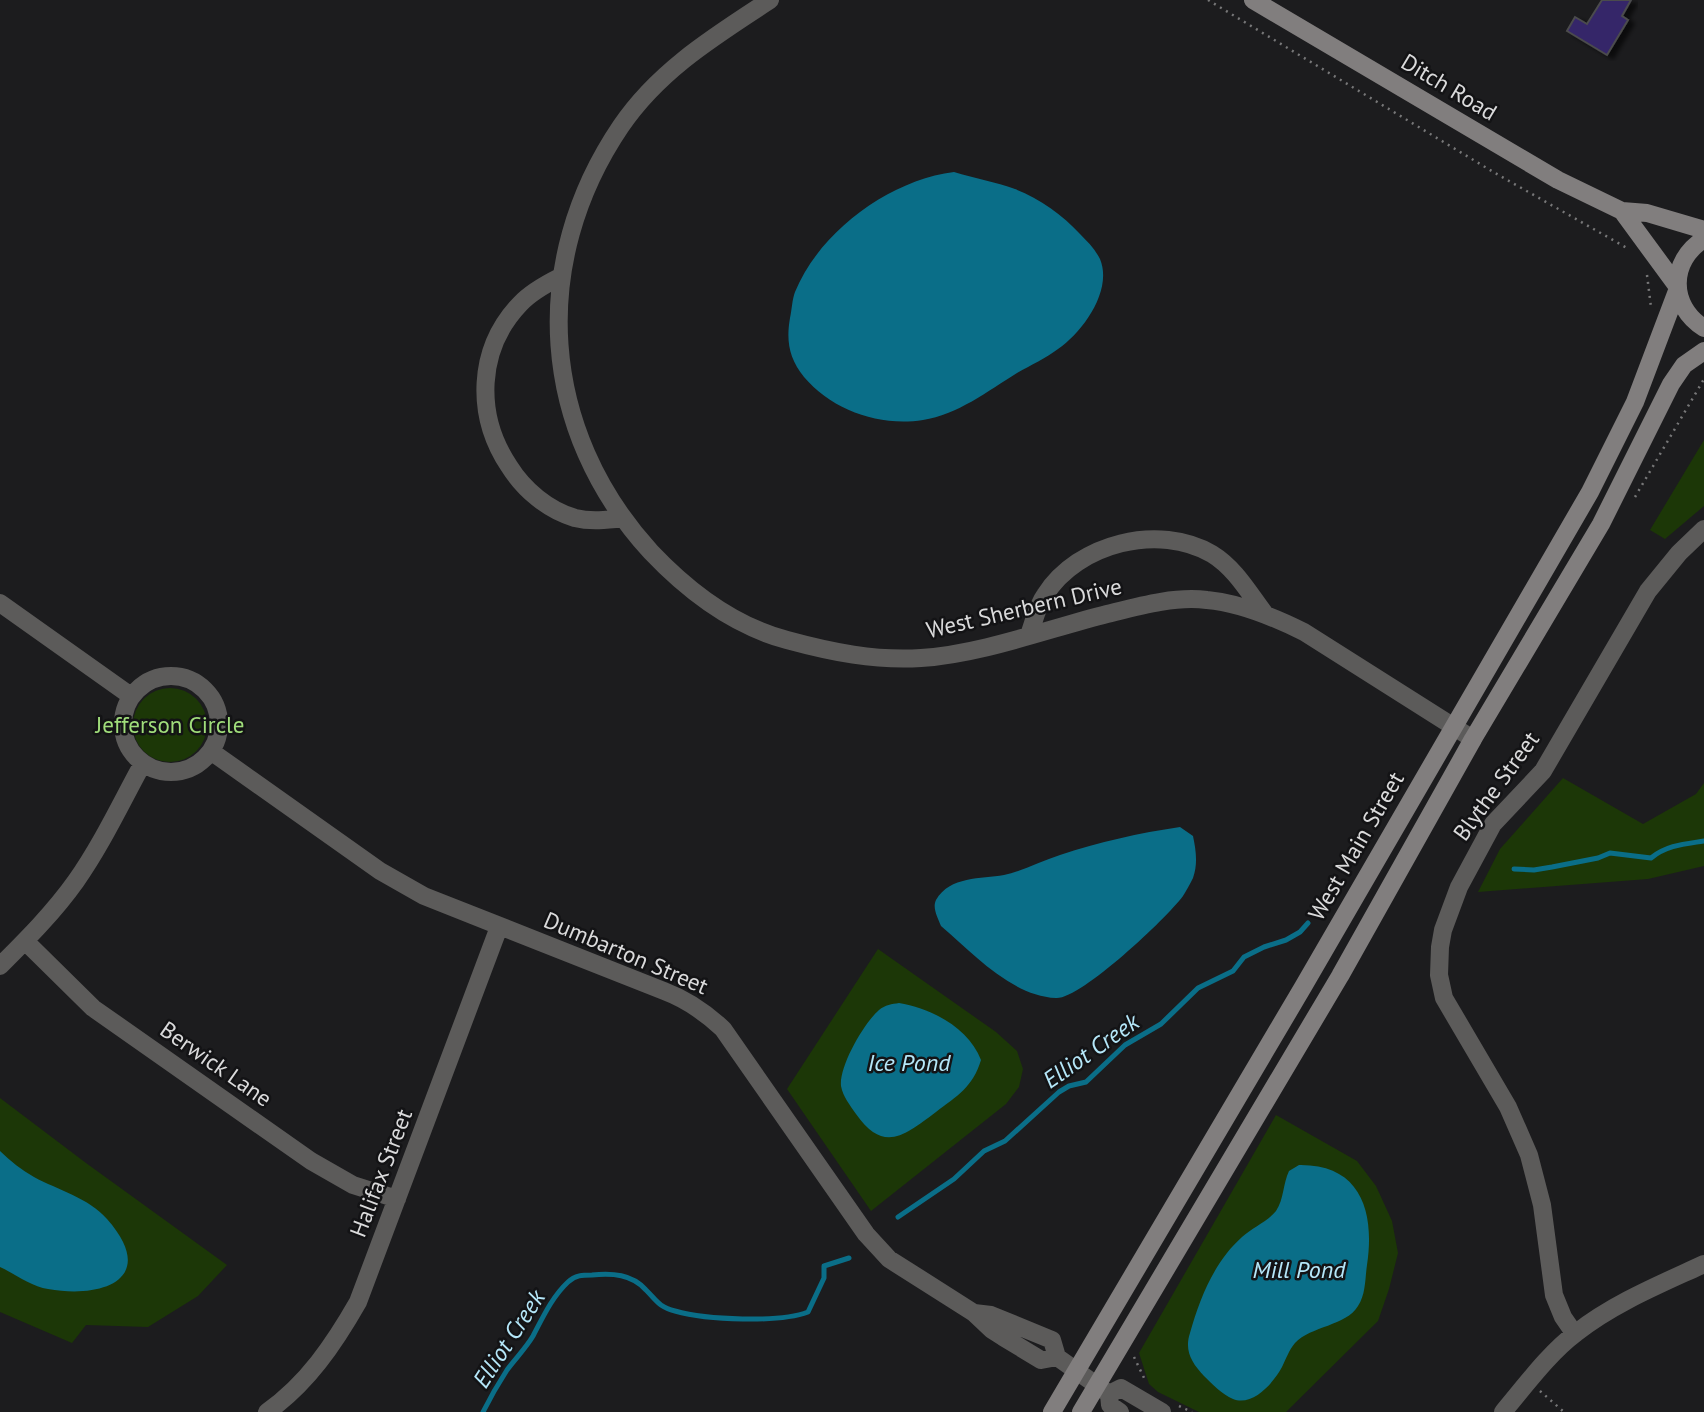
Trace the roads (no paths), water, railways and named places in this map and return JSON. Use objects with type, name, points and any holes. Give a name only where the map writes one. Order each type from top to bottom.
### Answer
[{"type":"street","name":"West Sherbern Drive","points":[[771,0],[705,42],[672,68],[622,124],[588,185],[576,217],[560,277],[558,337],[561,369],[578,433],[610,501],[669,571],[701,599],[782,639],[828,651],[876,659],[924,657],[975,649],[1168,601],[1206,600],[1243,607],[1304,632],[1473,739]]},
{"type":"street","name":"Ditch Road","points":[[1252,0],[1558,180],[1622,212],[1647,214],[1704,230]]},
{"type":"street","name":"Ditch Road","points":[[1622,212],[1677,288],[1688,316],[1704,328]]},
{"type":"street","name":"West Main Street","points":[[1081,1412],[1092,1382],[1303,987],[1605,465],[1635,402],[1677,288],[1678,270],[1686,255],[1704,239]]},
{"type":"street","points":[[560,277],[538,289],[521,303],[506,321],[494,344],[487,364],[484,386],[491,433],[515,475],[551,508],[592,521],[623,519]]},
{"type":"street","name":"West Main Street","points":[[1052,1412],[1092,1382],[1340,976],[1473,739],[1605,516],[1671,384],[1684,365],[1704,351]]},
{"type":"street","name":"Blythe Street","points":[[1574,1334],[1554,1295],[1542,1205],[1529,1155],[1508,1107],[1444,998],[1439,975],[1440,947],[1443,930],[1459,887],[1493,824],[1543,771],[1637,607],[1679,553],[1704,529]]},
{"type":"street","points":[[1029,635],[1043,597],[1055,581],[1089,555],[1130,541],[1174,541],[1211,554],[1228,566],[1265,614]]},
{"type":"street","points":[[0,603],[131,696]]},
{"type":"street","points":[[168,675],[190,679],[202,685],[214,700],[218,711],[220,729],[212,752],[197,765],[178,772],[156,770],[143,764],[129,748],[124,734],[123,721],[131,696],[139,687],[153,679],[168,675]]},
{"type":"street","name":"Dumbarton Street","points":[[212,752],[380,871],[424,896],[686,1000],[705,1012],[740,1051],[873,1243],[899,1267],[974,1313],[991,1315],[1052,1340],[1057,1357],[1092,1382]]},
{"type":"street","points":[[0,966],[75,882],[97,849],[143,764]]},
{"type":"street","name":"Halifax Street","points":[[267,1412],[301,1382],[323,1357],[358,1302],[499,927]]},
{"type":"street","name":"Berwick Lane","points":[[25,941],[93,1008],[311,1161],[353,1185],[397,1199]]},
{"type":"street","points":[[1503,1412],[1574,1334],[1636,1296],[1704,1264]]},
{"type":"street","points":[[1092,1382],[1110,1405],[1120,1412]]},
{"type":"street","points":[[1092,1382],[1121,1388],[1162,1412]]},
{"type":"water","points":[[954,172],[1024,193],[1058,214],[1088,242],[1100,259],[1103,271],[1099,297],[1086,321],[1068,342],[948,413],[906,422],[858,414],[828,399],[815,389],[799,370],[792,356],[788,334],[795,292],[821,249],[839,229],[860,212],[882,197],[906,186]]},
{"type":"water","points":[[1180,827],[1193,836],[1196,857],[1193,878],[1183,896],[1160,922],[1122,956],[1068,995],[1056,998],[1039,995],[1008,981],[941,926],[937,916],[936,900],[942,892],[958,883],[1004,875],[1089,846]]},
{"type":"water","name":"Ice Pond","points":[[899,1003],[948,1021],[968,1038],[981,1060],[974,1077],[957,1096],[914,1128],[895,1137],[885,1137],[876,1134],[856,1114],[843,1094],[841,1078],[848,1057],[866,1025],[881,1008]]},
{"type":"water","points":[[0,1151],[30,1174],[91,1205],[107,1219],[122,1239],[128,1256],[126,1270],[118,1280],[88,1291],[48,1289],[36,1286],[0,1267]]},
{"type":"water","name":"Mill Pond","points":[[1299,1165],[1320,1167],[1337,1173],[1350,1182],[1359,1195],[1368,1227],[1365,1286],[1353,1313],[1302,1337],[1295,1343],[1278,1373],[1262,1392],[1241,1401],[1233,1399],[1214,1385],[1196,1366],[1190,1356],[1188,1339],[1203,1294],[1223,1258],[1242,1237],[1276,1211],[1289,1171]]},
{"type":"waterway","name":"Elliot Creek","points":[[1514,869],[1534,870],[1598,858],[1610,853],[1651,858],[1670,848],[1704,841]]},
{"type":"waterway","name":"Elliot Creek","points":[[898,1217],[954,1179],[984,1151],[1005,1141],[1059,1092],[1069,1086],[1086,1082],[1125,1045],[1161,1024],[1198,988],[1233,971],[1244,957],[1300,932],[1308,923]]},
{"type":"waterway","name":"Elliot Creek","points":[[483,1412],[507,1370],[527,1345],[553,1301],[562,1288],[576,1277],[607,1274],[628,1278],[662,1305],[689,1314],[743,1319],[779,1318],[808,1312],[824,1278],[824,1266],[849,1258]]},
{"type":"park label","name":"Jefferson Circle","points":[[170,725]]}]
